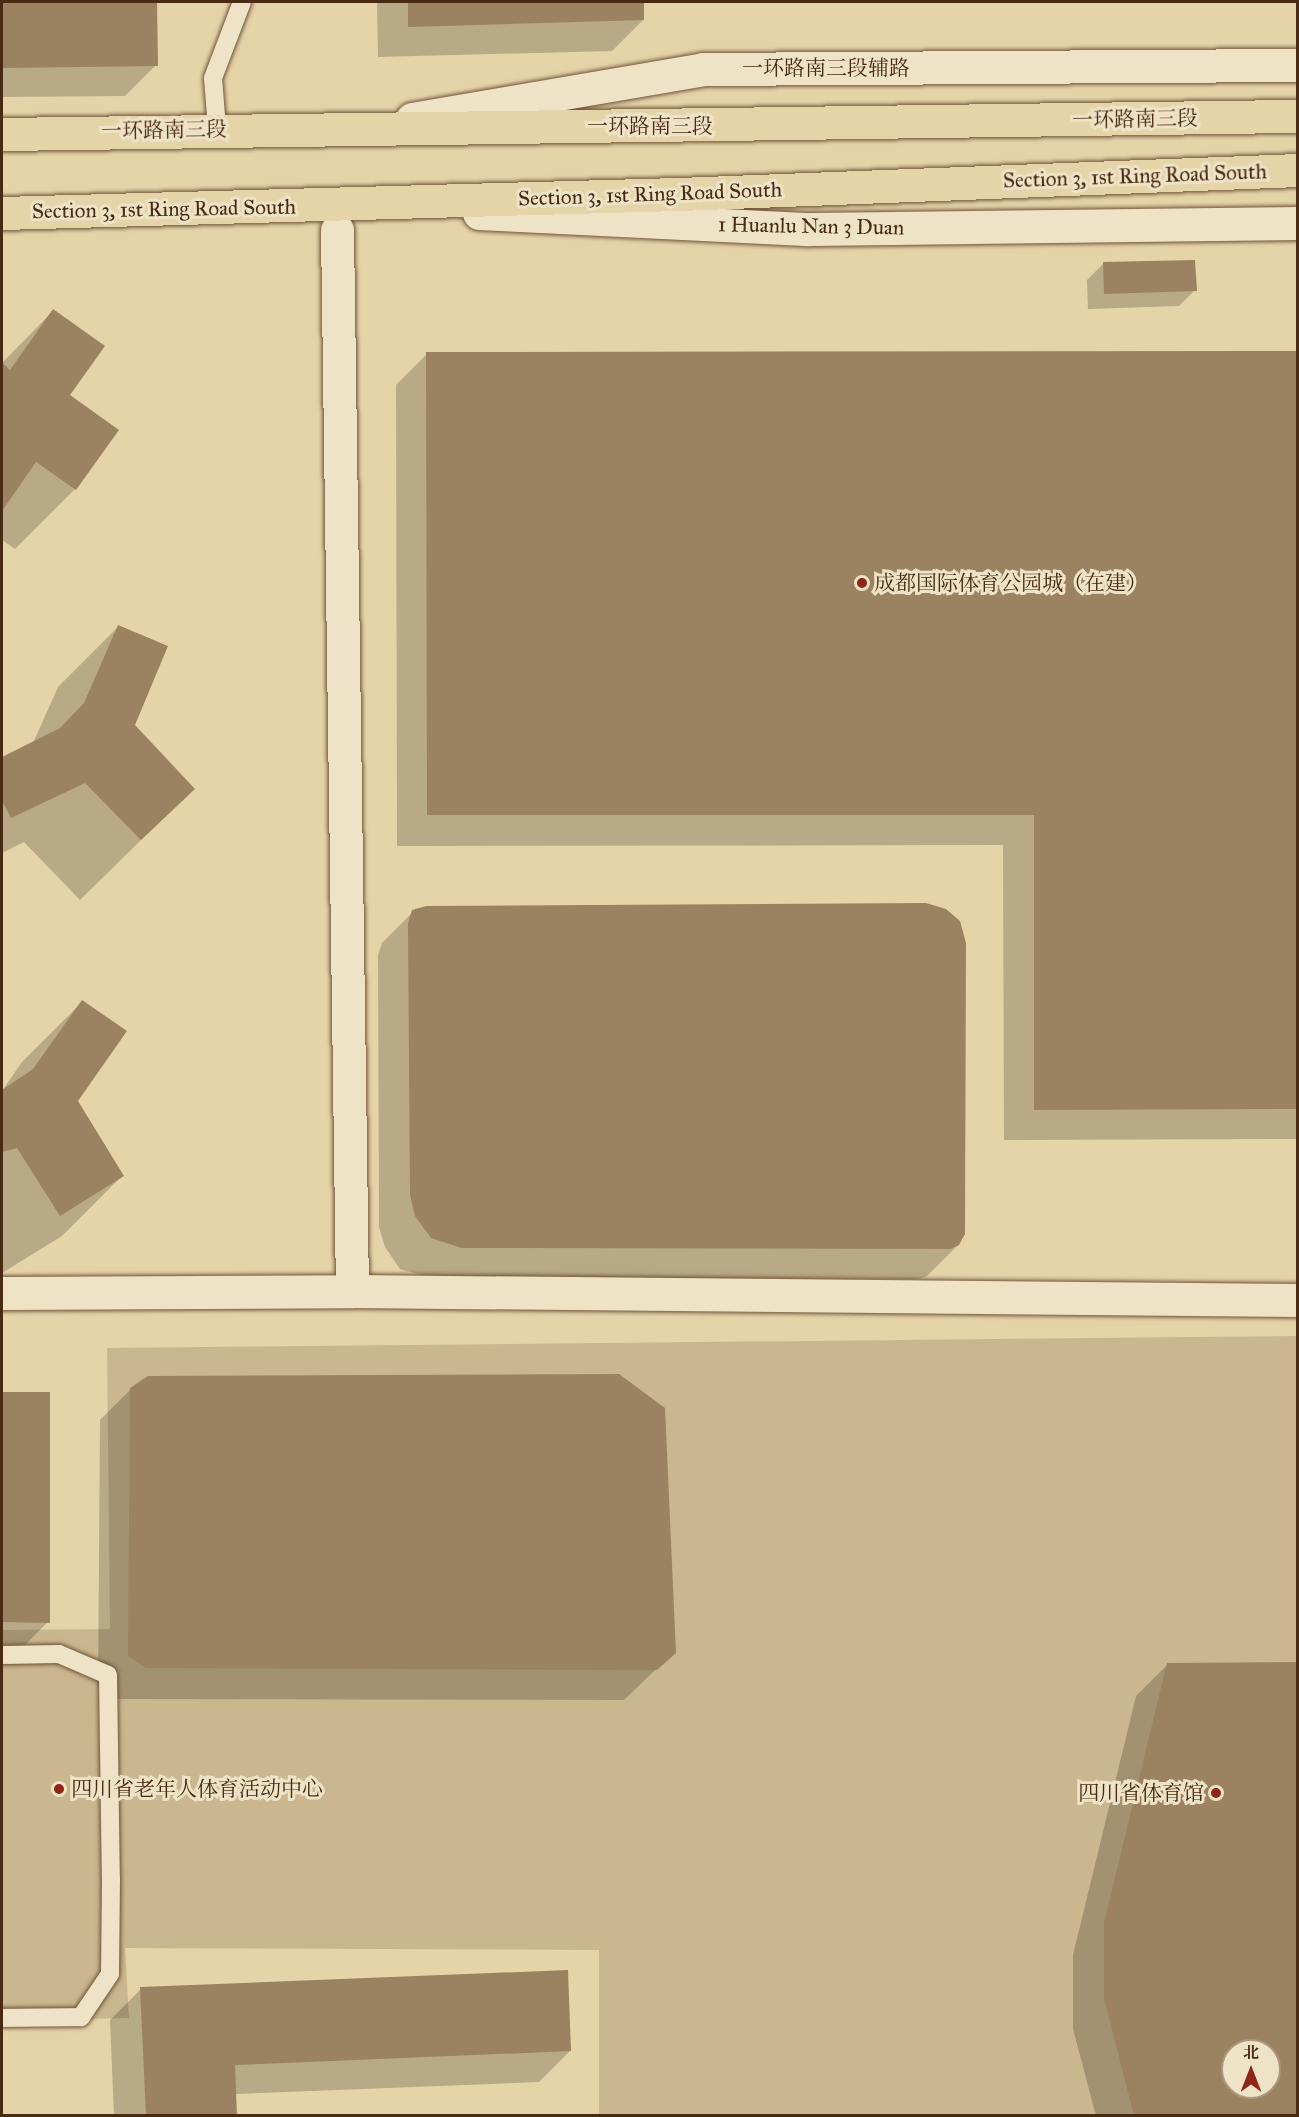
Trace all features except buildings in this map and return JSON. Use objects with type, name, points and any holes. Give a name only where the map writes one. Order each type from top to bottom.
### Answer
[{"type":"main road","name":"一环路南三段","points":[[2,134],[217,128],[1298,116]]},
{"type":"main road","name":"Section 3, 1st Ring Road South","points":[[2,213],[330,218],[1298,170]]},
{"type":"street","name":"一环路南三段辅路","points":[[359,128],[703,69],[1298,65]]},
{"type":"street","name":"1 Huanlu Nan 3 Duan","points":[[330,218],[810,229],[1298,223]]},
{"type":"street","points":[[330,218],[352,1291]]},
{"type":"street","points":[[2,1293],[352,1291],[1298,1300]]},
{"type":"lane","points":[[217,128],[213,78],[242,2]]},
{"type":"lane","points":[[2,1655],[59,1654],[108,1675],[111,1879],[110,1974],[81,2017],[2,2018]]},
{"type":"shaded area","points":[[1297,1336],[1297,2115],[599,2115],[599,1950],[125,1948],[129,2018],[2,2021],[2,1630],[110,1629],[107,1348]]},
{"type":"place","name":"成都国际体育公园城（在建）","points":[[862,583]]},
{"type":"place","name":"四川省老年人体育活动中心","points":[[59,1789]]},
{"type":"place","name":"四川省体育馆","points":[[1216,1793]]}]
